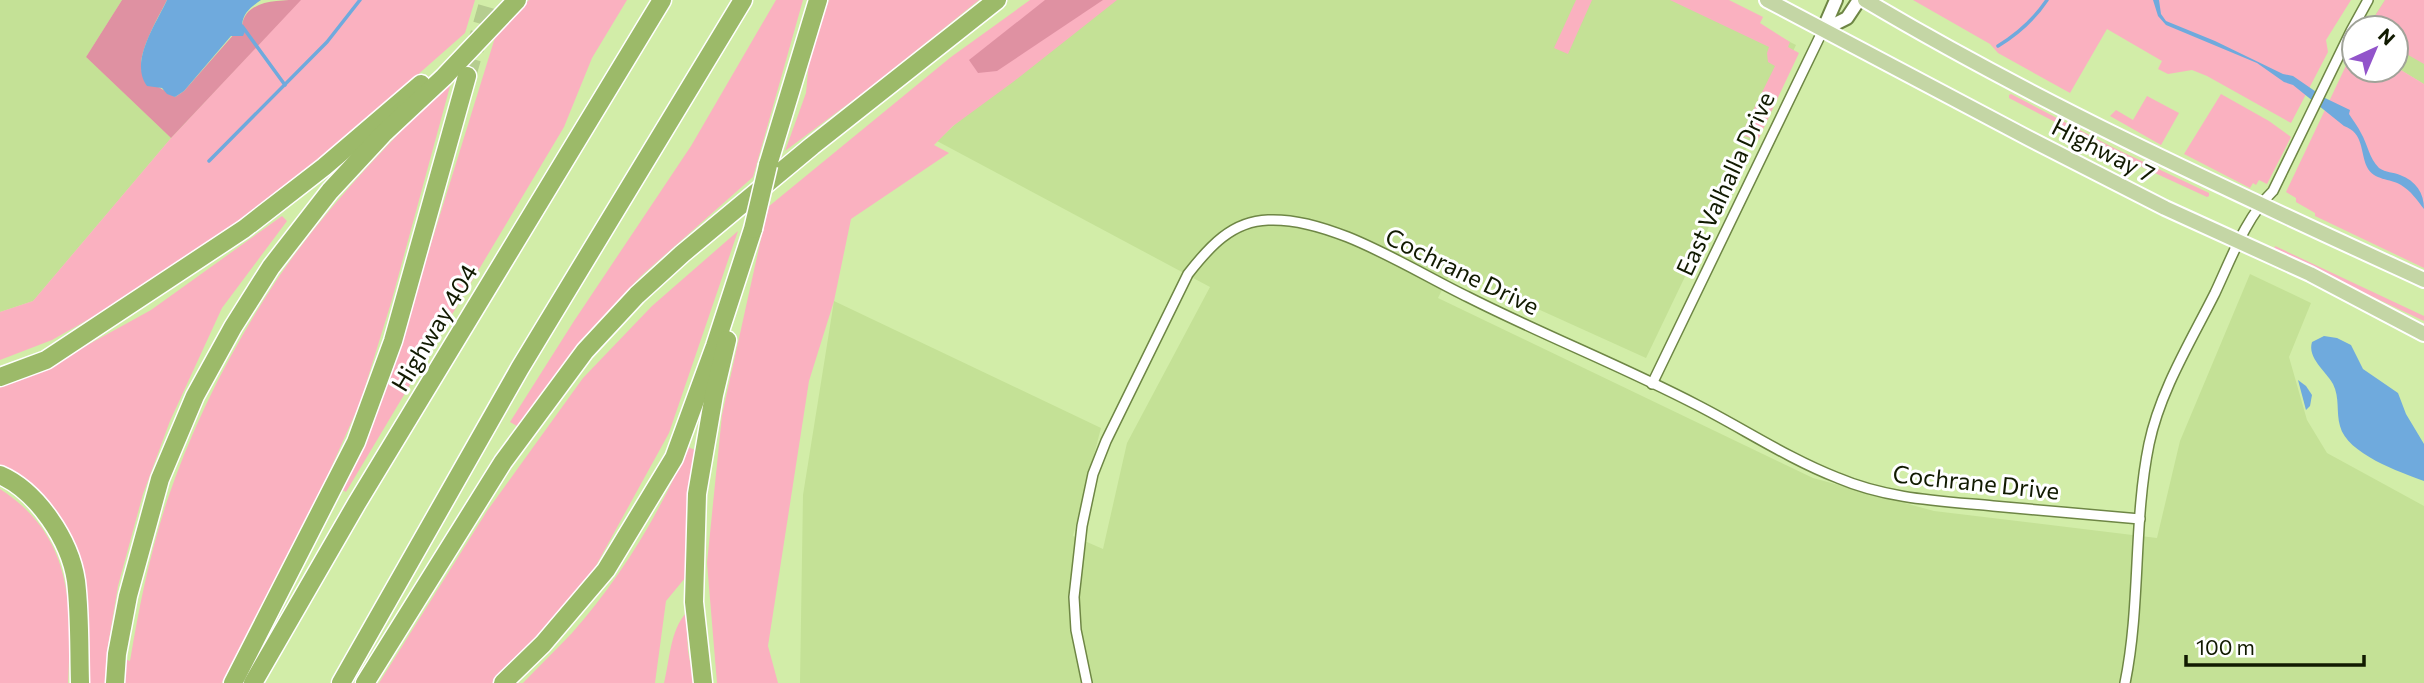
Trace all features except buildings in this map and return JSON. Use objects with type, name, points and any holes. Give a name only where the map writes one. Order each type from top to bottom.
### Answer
[{"type":"highway","points":[[0,377],[46,360],[244,229],[324,167],[516,0]]},
{"type":"highway","points":[[115,683],[117,654],[128,596],[160,479],[195,396],[233,327],[271,267],[330,191],[383,134],[444,77],[516,0]]},
{"type":"highway","name":"Highway 404","points":[[253,683],[357,503],[662,0]]},
{"type":"highway","points":[[341,683],[520,368],[743,0]]},
{"type":"highway","points":[[703,683],[694,602],[697,494],[714,395],[768,165],[818,0]]},
{"type":"highway","points":[[365,683],[503,462],[585,351],[637,295],[682,254],[812,146],[997,0]]},
{"type":"highway","points":[[233,683],[356,442],[393,341],[467,76]]},
{"type":"highway","points":[[503,683],[543,645],[606,570],[674,458],[715,346],[753,229]]},
{"type":"highway","points":[[0,475],[12,480],[40,506],[59,532],[76,579],[80,683]]},
{"type":"main road","name":"Highway 7","points":[[1767,0],[2165,208],[2310,274],[2424,334]]},
{"type":"main road","name":"Highway 7","points":[[1865,0],[2093,125],[2424,281]]},
{"type":"street","name":"East Valhalla Drive","points":[[1652,384],[1836,0]]},
{"type":"street","points":[[1823,30],[1847,18],[1858,0]]},
{"type":"street","points":[[2125,683],[2146,464],[2155,423],[2177,368],[2259,204],[2273,191],[2368,0]]},
{"type":"street","name":"Cochrane Drive","points":[[1087,683],[1079,649],[1074,597],[1082,526],[1093,474],[1109,434],[1188,274],[1226,233],[1244,223],[1288,220],[1312,223],[1344,235],[1470,298],[1695,404],[1838,479],[1894,496],[2140,519]]},
{"type":"shaded area","points":[[0,0],[122,0],[86,57],[171,138],[33,301],[0,312]]},
{"type":"shaded area","points":[[122,0],[167,0],[149,37],[141,67],[149,81],[175,97],[184,91],[256,6],[283,0],[301,0],[171,138],[86,57]]},
{"type":"shaded area","points":[[300,0],[475,0],[465,33],[355,130],[268,200],[153,283],[52,340],[0,360],[0,312],[33,301],[171,138]]},
{"type":"shaded area","points":[[529,0],[627,0],[592,58],[564,127],[346,492],[339,488],[355,465],[400,344],[497,31]]},
{"type":"shaded area","points":[[776,0],[803,0],[753,177],[641,276],[581,340],[517,426],[510,422],[691,146]]},
{"type":"shaded area","points":[[829,0],[979,0],[872,86],[785,151],[806,93],[809,60]]},
{"type":"shaded area","points":[[1030,0],[1117,0],[953,126],[934,145],[949,153],[851,219],[834,301],[809,381],[768,646],[778,683],[717,683],[707,563],[722,415],[768,207],[951,57]]},
{"type":"shaded area","points":[[1045,0],[1103,0],[997,71],[978,73],[969,60]]},
{"type":"shaded area","points":[[1102,0],[1707,0],[1796,45],[1646,358],[1452,270],[1438,298],[1813,478],[1934,511],[2157,538],[2180,441],[2250,274],[2311,303],[2289,357],[2307,420],[2327,453],[2424,506],[2424,683],[800,683],[803,495],[834,301],[1101,428],[1073,536],[1103,549],[1127,443],[1210,287],[937,141],[1052,35]]},
{"type":"shaded area","points":[[1576,0],[1592,0],[1568,54],[1554,48]]},
{"type":"shaded area","points":[[1670,0],[1729,0],[1763,17],[1760,23],[1790,42],[1788,47],[1799,53],[1758,140],[1741,135],[1775,66],[1768,62],[1769,47]]},
{"type":"shaded area","points":[[1913,0],[2351,0],[2326,40],[2328,52],[2291,123],[2207,76],[2192,70],[2168,74],[2158,69],[2162,61],[2107,29],[2070,93],[1998,53],[1990,44]]},
{"type":"shaded area","points":[[2385,0],[2424,0],[2424,84],[2410,76],[2410,14],[2376,14]]},
{"type":"shaded area","points":[[2385,0],[2424,0],[2424,64],[2410,56],[2410,14],[2376,14]]},
{"type":"shaded area","points":[[2410,76],[2424,84],[2424,268],[2315,216],[2315,213],[2296,202],[2296,198],[2286,192],[2340,78],[2340,84],[2410,84]]},
{"type":"shaded area","points":[[452,79],[391,303],[360,403],[326,479],[222,683],[89,683],[88,619],[79,558],[68,531],[52,507],[30,485],[0,467],[0,384],[82,348],[151,310],[282,216],[287,221],[222,308],[170,421],[143,494],[118,586],[107,652],[130,661],[155,540],[167,501],[201,414],[230,358],[278,278],[317,225],[383,150]]},
{"type":"shaded area","points":[[2011,94],[2114,148],[2209,193],[2209,196],[2144,168],[2009,98]]},
{"type":"shaded area","points":[[2221,94],[2269,121],[2291,137],[2267,184],[2259,180],[2250,188],[2184,154]]},
{"type":"shaded area","points":[[2147,96],[2179,113],[2161,145],[2110,116],[2116,110],[2133,120]]},
{"type":"shaded area","points":[[738,231],[669,433],[593,571],[531,646],[494,683],[379,683],[487,511],[583,378],[652,306]]},
{"type":"shaded area","points":[[2275,246],[2424,316],[2424,321],[2274,250]]},
{"type":"shaded area","points":[[688,447],[695,450],[690,484],[685,578],[666,601],[655,683],[523,683],[572,633],[622,568],[652,521]]},
{"type":"shaded area","points":[[0,489],[24,508],[42,528],[55,550],[63,574],[67,600],[68,683],[0,683]]},
{"type":"shaded area","points":[[686,613],[688,651],[694,683],[664,683],[674,637]]},
{"type":"water","points":[[167,0],[261,0],[244,17],[242,25],[246,29],[243,36],[231,36],[184,91],[175,97],[162,88],[147,86],[141,66],[146,43]]},
{"type":"water","points":[[2153,0],[2159,0],[2161,14],[2166,21],[2283,74],[2293,76],[2325,98],[2350,110],[2349,114],[2376,164],[2382,170],[2400,175],[2415,184],[2421,193],[2424,209],[2405,187],[2370,172],[2355,133],[2293,85],[2284,82],[2257,63],[2166,25],[2158,16]]},
{"type":"water","points":[[2324,336],[2337,338],[2351,345],[2363,369],[2398,393],[2406,414],[2424,444],[2424,481],[2376,461],[2345,436],[2340,426],[2335,389],[2312,353],[2312,342]]},
{"type":"water","points":[[2298,380],[2312,395],[2310,406],[2306,410]]},
{"type":"waterway","points":[[209,161],[327,42],[360,0]]},
{"type":"waterway","points":[[1998,46],[2025,26],[2047,0]]},
{"type":"waterway","points":[[242,26],[285,85]]},
{"type":"tunnel","points":[[467,76],[489,0]]}]
